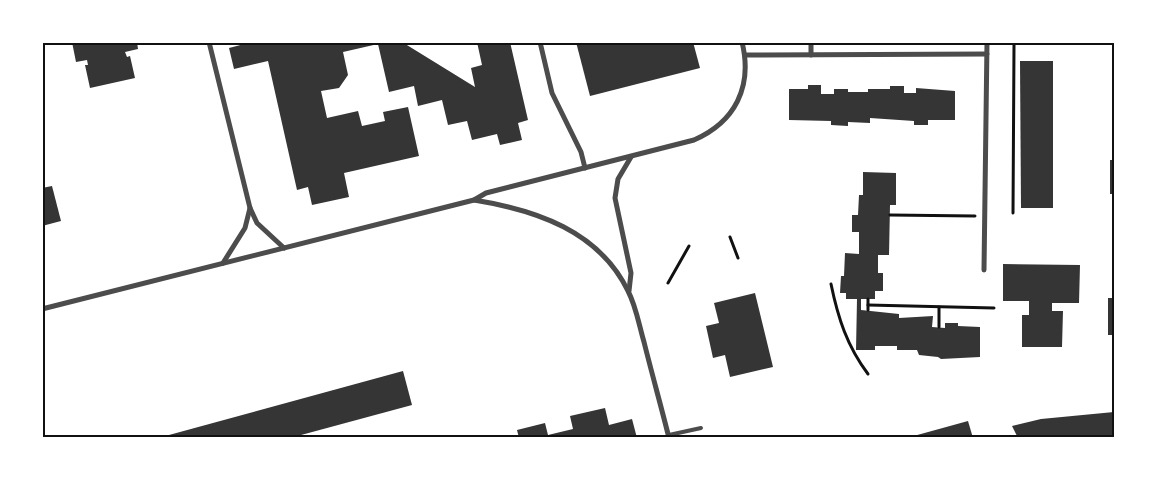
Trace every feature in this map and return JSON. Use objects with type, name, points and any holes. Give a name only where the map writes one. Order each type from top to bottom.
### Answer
[{"type":"street","points":[[209,42],[250,208],[256,223],[284,248]]},
{"type":"street","points":[[540,42],[552,93],[581,152],[585,168]]},
{"type":"street","points":[[42,309],[474,200],[486,194],[694,140],[724,122],[735,108],[741,93],[745,55],[742,42]]},
{"type":"street","points":[[811,42],[811,55]]},
{"type":"street","points":[[984,270],[988,42]]},
{"type":"street","points":[[745,55],[987,54]]},
{"type":"street","points":[[629,292],[631,273],[615,198],[618,179],[631,157]]},
{"type":"street","points":[[474,200],[522,209],[567,227],[602,254],[629,292],[669,436]]},
{"type":"street","points":[[223,264],[245,228],[250,208]]},
{"type":"lane","points":[[669,436],[701,428]]},
{"type":"path","points":[[1013,213],[1014,45]]},
{"type":"path","points":[[890,216],[985,216]]},
{"type":"path","points":[[730,237],[738,258]]},
{"type":"path","points":[[668,283],[688,246]]},
{"type":"path","points":[[830,284],[838,317],[853,353],[868,374]]},
{"type":"path","points":[[868,299],[868,310]]},
{"type":"path","points":[[868,305],[994,308]]},
{"type":"path","points":[[939,307],[939,327]]},
{"type":"building","points":[[72,42],[137,42],[138,49],[125,52],[127,57],[130,56],[135,78],[90,88],[85,65],[88,65],[87,60],[76,62]]},
{"type":"building","points":[[252,42],[402,42],[475,87],[471,68],[482,65],[477,42],[510,42],[528,120],[518,123],[522,140],[500,145],[497,134],[472,140],[467,121],[448,125],[442,100],[418,106],[414,86],[389,92],[378,44],[343,52],[348,75],[339,88],[321,91],[327,118],[358,111],[362,126],[385,121],[383,112],[408,107],[419,156],[344,173],[349,197],[312,205],[308,187],[297,190],[268,61],[234,69],[229,48]]},
{"type":"building","points":[[576,42],[693,42],[700,68],[590,96]]},
{"type":"building","points":[[1020,61],[1053,61],[1053,208],[1021,208]]},
{"type":"building","points":[[808,85],[821,85],[821,94],[834,94],[834,89],[848,89],[848,92],[868,92],[868,89],[890,89],[890,86],[904,86],[904,93],[916,93],[916,88],[955,91],[955,120],[928,120],[928,125],[914,125],[914,121],[870,118],[870,123],[848,122],[848,126],[831,125],[831,121],[789,120],[789,89],[808,89]]},
{"type":"building","points":[[1110,160],[1114,160],[1114,194],[1110,194]]},
{"type":"building","points":[[863,172],[896,173],[896,205],[890,205],[889,255],[878,255],[878,273],[883,273],[883,291],[875,291],[875,299],[861,299],[861,310],[899,314],[899,318],[933,316],[932,327],[945,328],[945,323],[958,323],[958,326],[980,327],[980,357],[941,359],[919,355],[917,350],[897,350],[897,346],[875,346],[875,350],[856,350],[857,299],[846,299],[846,293],[840,293],[841,276],[844,276],[845,253],[859,254],[859,232],[852,232],[852,215],[858,215],[859,195],[863,195]]},
{"type":"building","points":[[52,186],[61,221],[42,226],[42,188]]},
{"type":"building","points":[[1112,202],[1114,202],[1114,236],[1112,236]]},
{"type":"building","points":[[1003,264],[1080,265],[1079,303],[1052,303],[1052,311],[1063,311],[1062,347],[1022,347],[1022,315],[1029,315],[1029,301],[1003,301]]},
{"type":"building","points":[[755,293],[773,367],[730,377],[725,355],[713,358],[706,326],[719,323],[714,303]]},
{"type":"building","points":[[1108,298],[1114,298],[1114,335],[1108,335]]},
{"type":"building","points":[[1114,350],[1114,384],[1113,384]]},
{"type":"building","points":[[403,371],[412,405],[290,438],[158,438]]},
{"type":"building","points":[[605,408],[609,425],[632,419],[637,438],[519,438],[517,430],[545,423],[548,435],[573,429],[570,416]]},
{"type":"building","points":[[1114,412],[1114,438],[1018,438],[1012,426],[1041,419]]},
{"type":"building","points":[[968,421],[973,438],[910,438],[910,437]]}]
